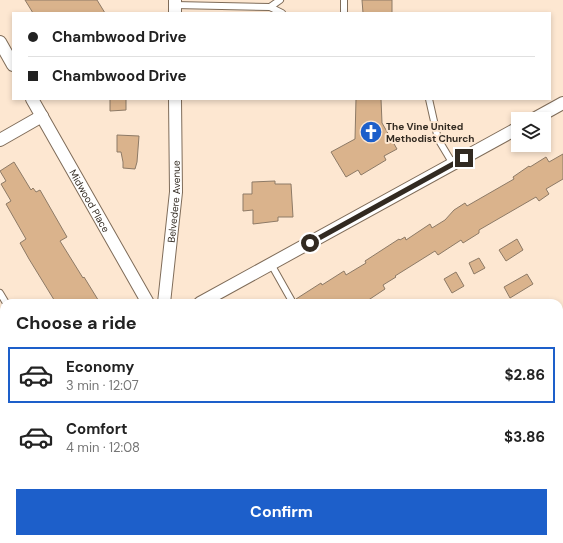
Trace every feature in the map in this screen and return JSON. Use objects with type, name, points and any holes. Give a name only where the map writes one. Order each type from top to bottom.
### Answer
[{"type":"street","points":[[0,42],[12,63]]},
{"type":"street","name":"Midwood Place","points":[[33,100],[146,299]]},
{"type":"street","name":"Belvedere Avenue","points":[[164,299],[176,192],[176,100]]},
{"type":"street","points":[[547,112],[563,103]]},
{"type":"street","points":[[0,140],[42,116]]},
{"type":"street","points":[[207,299],[511,132]]},
{"type":"lane","points":[[270,7],[280,0]]},
{"type":"lane","points":[[344,0],[344,12]]},
{"type":"lane","points":[[175,6],[270,7],[280,12]]},
{"type":"lane","points":[[429,100],[438,139],[453,164]]},
{"type":"lane","points":[[271,264],[291,299]]},
{"type":"building","points":[[25,0],[97,0],[104,12],[32,12]]},
{"type":"building","points":[[362,0],[392,0],[392,12],[363,12]]},
{"type":"building","points":[[110,100],[126,100],[126,110],[110,111]]},
{"type":"building","name":"The Vine United Methodist Church","points":[[356,100],[381,100],[382,123],[397,149],[384,156],[386,160],[361,175],[358,170],[346,177],[331,152],[355,139]]},
{"type":"building","points":[[117,135],[139,136],[135,169],[123,168],[121,152],[117,152]]},
{"type":"building","points":[[563,154],[563,179],[546,189],[549,194],[539,201],[536,197],[479,230],[479,233],[463,243],[461,240],[438,255],[435,251],[395,276],[396,277],[383,285],[385,289],[370,299],[296,299],[321,283],[322,285],[344,271],[346,275],[366,263],[365,261],[399,239],[400,240],[405,237],[406,240],[430,224],[432,228],[445,220],[454,210],[465,203],[467,206],[514,179],[513,177],[529,166],[530,167],[546,157],[549,162]]},
{"type":"building","points":[[14,162],[31,190],[33,188],[36,192],[40,190],[67,237],[60,241],[98,299],[54,299],[20,243],[26,239],[6,204],[11,201],[1,184],[6,181],[0,171]]},
{"type":"building","points":[[275,181],[275,184],[291,184],[293,217],[278,217],[278,221],[253,224],[253,210],[243,211],[243,194],[252,194],[252,182]]},
{"type":"building","points":[[517,239],[523,250],[506,261],[499,250]]},
{"type":"building","points":[[479,258],[485,268],[474,274],[469,263]]},
{"type":"building","points":[[456,272],[464,286],[452,293],[444,279]]},
{"type":"building","points":[[527,274],[533,284],[510,298],[504,287]]},
{"type":"place","name":"The Vine United Methodist Church","points":[[371,132]]},
{"type":"route","points":[[310,243],[464,158]]}]
